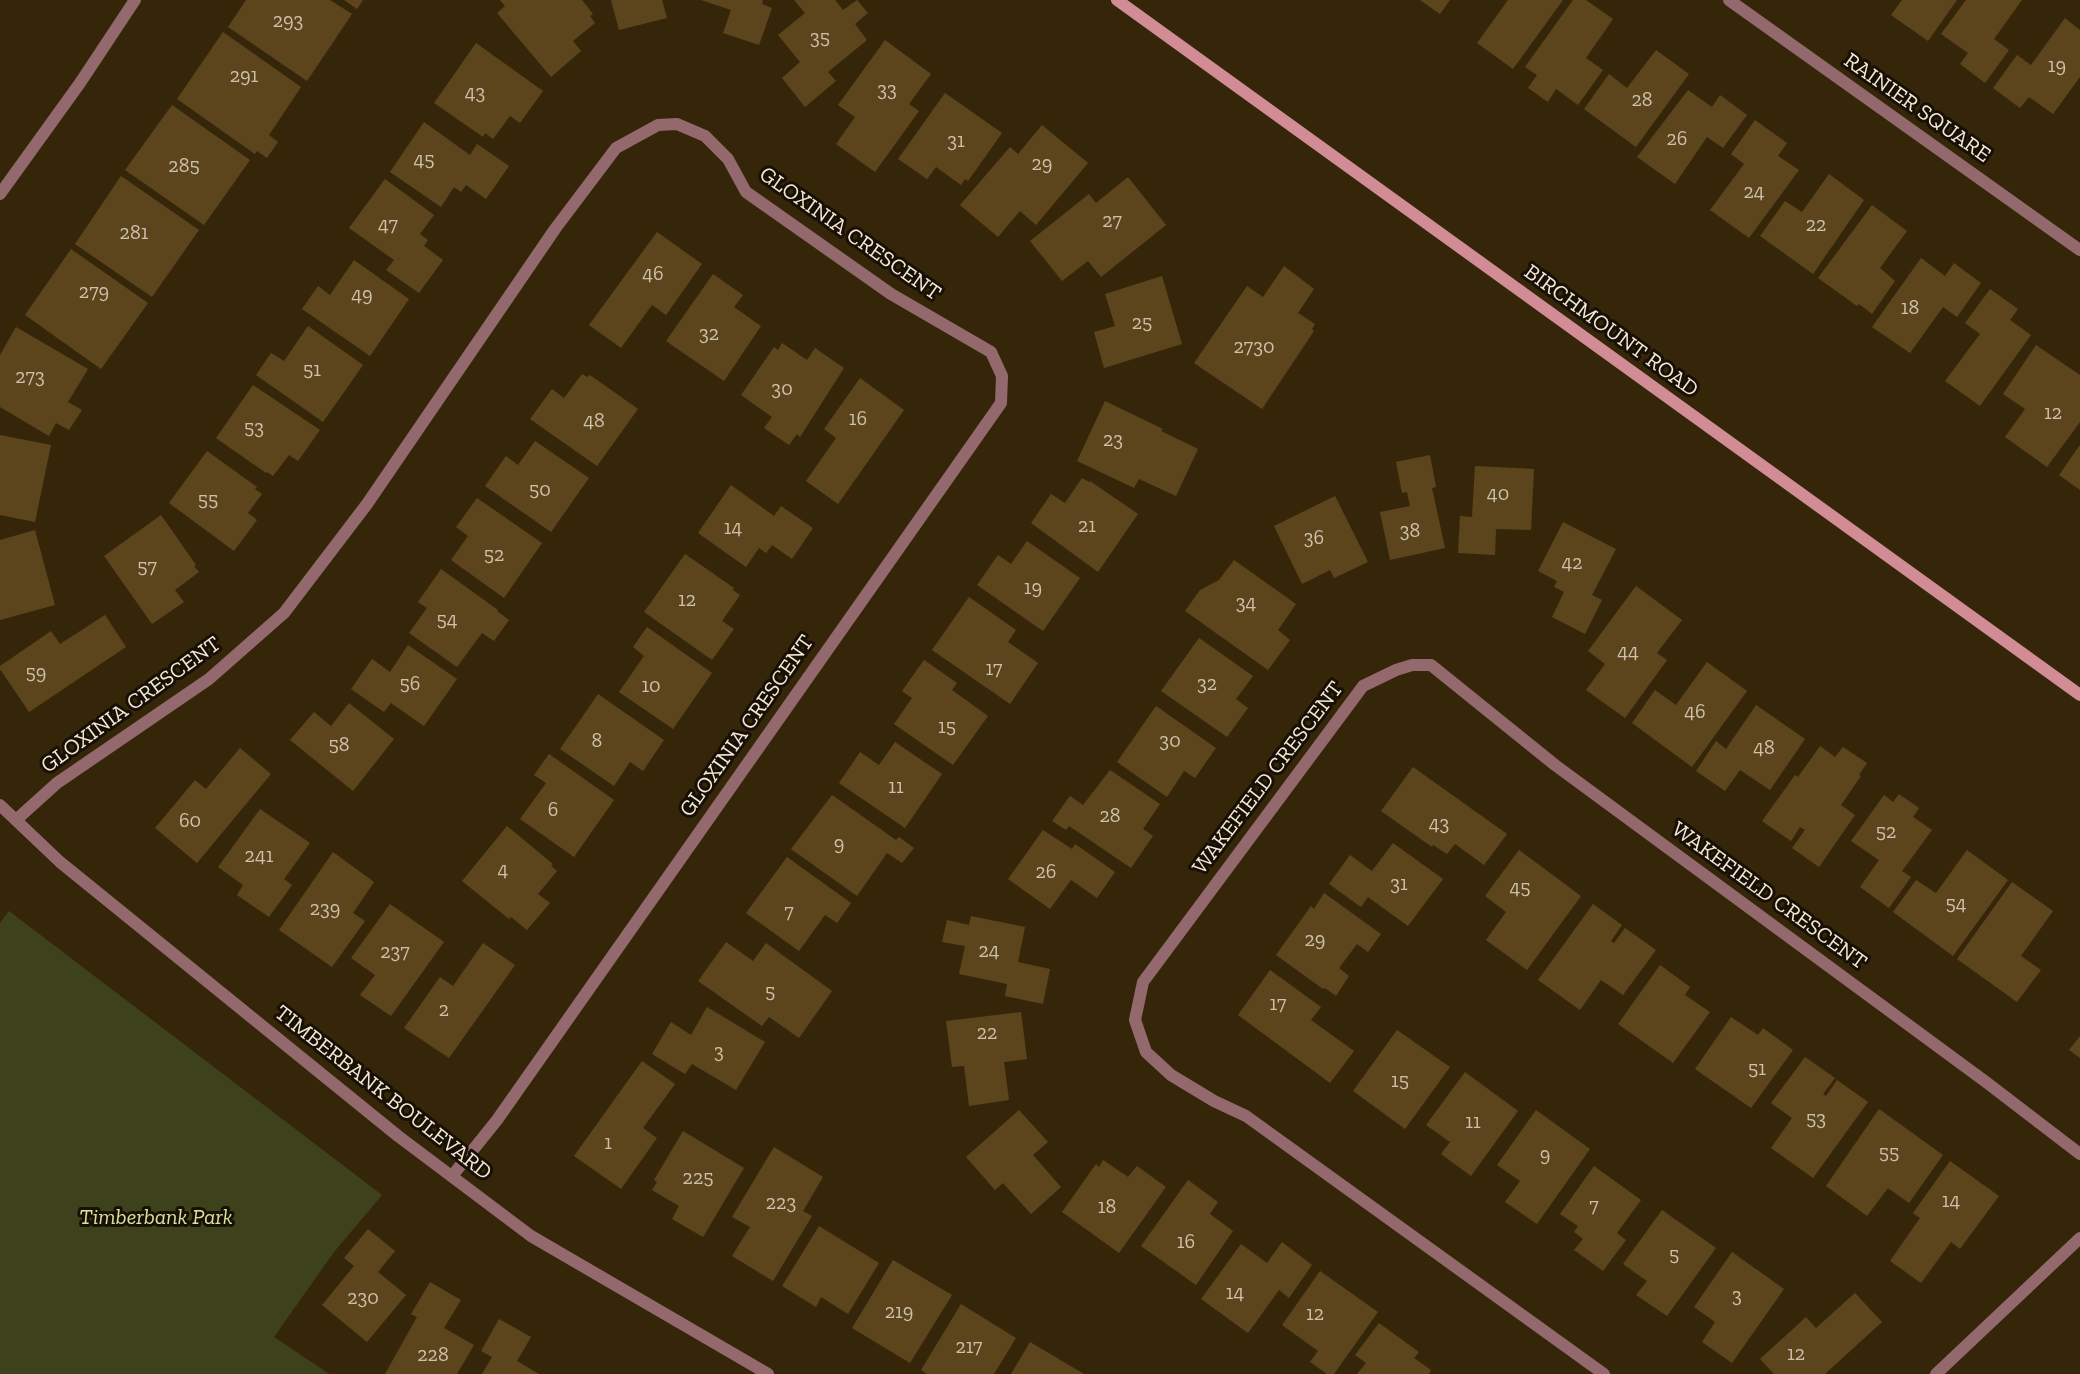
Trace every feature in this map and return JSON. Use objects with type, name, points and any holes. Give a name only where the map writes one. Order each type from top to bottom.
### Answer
[{"type":"main road","name":"BIRCHMOUNT ROAD","points":[[1117,0],[2080,695]]},
{"type":"street","points":[[0,194],[80,83],[135,0]]},
{"type":"street","name":"RAINIER SQUARE","points":[[1729,0],[2080,250]]},
{"type":"street","name":"GLOXINIA CRESCENT","points":[[16,820],[57,783],[209,679],[284,613],[367,504],[555,229],[616,148],[658,125],[677,124],[705,136],[728,159],[746,192],[891,294],[991,352],[1002,376],[1001,403],[497,1120],[452,1176]]},
{"type":"street","name":"WAKEFIELD CRESCENT","points":[[1604,1374],[1246,1116],[1214,1101],[1171,1075],[1146,1052],[1135,1020],[1143,982],[1363,686],[1396,670],[1412,665],[1431,665],[1555,765],[1986,1082],[2080,1154]]},
{"type":"street","name":"TIMBERBANK BOULEVARD","points":[[0,806],[60,862],[398,1136],[531,1236],[768,1374]]},
{"type":"street","points":[[1936,1374],[2080,1238]]},
{"type":"green space","name":"Timberbank Park","points":[[9,911],[382,1195],[334,1252],[274,1337],[329,1374],[0,1374],[0,923]]},
{"type":"building","points":[[246,0],[330,0],[352,14],[307,81],[228,27]]},
{"type":"building","points":[[344,0],[363,0],[357,9]]},
{"type":"building","points":[[500,0],[582,0],[593,14],[590,16],[595,23],[573,41],[581,51],[551,77],[497,13],[505,6]]},
{"type":"building","points":[[611,0],[662,0],[667,18],[619,30]]},
{"type":"building","points":[[701,0],[763,0],[762,4],[772,8],[759,45],[723,33],[731,10]]},
{"type":"building","points":[[794,0],[835,0],[843,10],[857,0],[868,13],[855,24],[867,40],[828,72],[836,81],[805,107],[782,78],[800,62],[778,35],[805,13]]},
{"type":"building","points":[[1420,0],[1450,0],[1440,14]]},
{"type":"building","points":[[1508,0],[1563,0],[1513,69],[1477,43]]},
{"type":"building","points":[[1573,0],[1586,0],[1613,19],[1586,58],[1603,70],[1578,105],[1556,89],[1548,102],[1528,88],[1537,75],[1525,67]]},
{"type":"building","points":[[1902,0],[1957,0],[1928,41],[1891,15]]},
{"type":"building","points":[[1966,0],[2022,0],[1994,39],[2009,50],[1985,83],[1960,64],[1968,53],[1941,34]]},
{"type":"building","points":[[2065,18],[2080,30],[2080,77],[2053,114],[2029,97],[2020,108],[1993,88],[2017,55],[2031,65]]},
{"type":"building","points":[[223,32],[301,87],[269,135],[278,142],[267,158],[257,151],[255,154],[177,99]]},
{"type":"building","points":[[885,40],[931,74],[909,104],[919,111],[875,172],[836,144],[855,117],[838,105]]},
{"type":"building","points":[[476,43],[543,91],[520,123],[510,116],[493,139],[485,133],[483,137],[434,103]]},
{"type":"building","points":[[1656,50],[1689,74],[1636,147],[1584,109],[1609,74],[1627,88]]},
{"type":"building","points":[[1688,90],[1712,107],[1720,95],[1747,115],[1723,148],[1707,137],[1675,184],[1637,157]]},
{"type":"building","points":[[945,93],[1002,133],[968,181],[965,179],[961,185],[936,167],[927,179],[898,159]]},
{"type":"building","points":[[172,105],[250,160],[204,225],[125,170]]},
{"type":"building","points":[[1755,120],[1787,143],[1778,156],[1799,170],[1749,238],[1710,210],[1744,164],[1731,154]]},
{"type":"building","points":[[424,122],[470,155],[477,144],[509,166],[486,199],[466,185],[461,192],[454,187],[441,207],[390,172]]},
{"type":"building","points":[[1042,125],[1088,163],[1036,225],[1020,211],[998,237],[960,205],[1010,147],[1018,154]]},
{"type":"building","points":[[1829,174],[1864,200],[1813,274],[1760,236],[1785,201],[1802,212]]},
{"type":"building","points":[[121,176],[199,230],[152,297],[75,244]]},
{"type":"building","points":[[1128,177],[1166,225],[1101,277],[1088,261],[1062,281],[1030,241],[1089,194],[1096,203]]},
{"type":"building","points":[[385,179],[434,215],[420,234],[428,240],[424,246],[443,260],[419,293],[386,270],[394,260],[349,228]]},
{"type":"building","points":[[1872,205],[1907,231],[1880,268],[1895,281],[1872,314],[1818,278]]},
{"type":"building","points":[[657,232],[702,264],[666,315],[652,305],[621,348],[589,325]]},
{"type":"building","points":[[71,249],[148,303],[101,369],[25,315]]},
{"type":"building","points":[[1921,258],[1945,276],[1954,263],[1981,283],[1957,317],[1943,307],[1910,353],[1872,327]]},
{"type":"building","points":[[354,260],[409,299],[370,356],[302,309],[318,286],[330,295]]},
{"type":"building","points":[[1284,266],[1314,289],[1298,313],[1315,324],[1312,329],[1314,331],[1262,409],[1194,363],[1247,286],[1263,297]]},
{"type":"building","points":[[713,274],[743,295],[734,307],[761,326],[724,381],[666,341]]},
{"type":"building","points":[[1162,276],[1182,344],[1104,368],[1094,332],[1115,326],[1105,294]]},
{"type":"building","points":[[1990,289],[2018,309],[2010,320],[2031,335],[1980,406],[1945,381],[1980,334],[1965,323]]},
{"type":"building","points":[[308,326],[363,365],[323,422],[256,375],[271,353],[284,361]]},
{"type":"building","points":[[16,327],[88,369],[68,402],[82,410],[69,430],[56,423],[49,436],[0,407],[0,355]]},
{"type":"building","points":[[782,343],[807,360],[815,348],[844,368],[800,437],[797,434],[789,445],[764,428],[772,417],[741,395],[774,347],[778,350]]},
{"type":"building","points":[[2036,345],[2080,375],[2080,422],[2047,467],[2005,437],[2025,409],[2003,394]]},
{"type":"building","points":[[582,374],[587,377],[590,375],[638,409],[597,466],[530,419],[552,389],[564,398]]},
{"type":"building","points":[[860,378],[904,410],[838,504],[806,481],[836,438],[824,429]]},
{"type":"building","points":[[253,385],[320,430],[298,461],[289,455],[273,476],[216,438]]},
{"type":"building","points":[[1105,401],[1198,449],[1176,496],[1139,479],[1134,488],[1077,461]]},
{"type":"building","points":[[0,435],[51,445],[35,522],[0,515]]},
{"type":"building","points":[[535,441],[589,478],[551,532],[485,486],[506,456],[518,465]]},
{"type":"building","points":[[2080,445],[2080,490],[2059,475]]},
{"type":"building","points":[[207,451],[257,487],[255,489],[262,494],[248,513],[257,520],[234,551],[169,503]]},
{"type":"building","points":[[1430,455],[1436,487],[1432,488],[1445,548],[1390,560],[1380,512],[1410,506],[1407,492],[1402,493],[1396,462]]},
{"type":"building","points":[[1475,466],[1534,469],[1531,530],[1496,529],[1495,555],[1458,553],[1460,516],[1472,517]]},
{"type":"building","points":[[1082,478],[1090,481],[1138,514],[1098,572],[1031,523],[1051,494],[1065,503]]},
{"type":"building","points":[[731,485],[774,516],[781,506],[813,528],[792,559],[772,545],[766,553],[759,548],[746,567],[698,533]]},
{"type":"building","points":[[1335,496],[1368,562],[1334,578],[1330,570],[1302,584],[1274,526]]},
{"type":"building","points":[[477,498],[542,543],[504,598],[451,560],[468,536],[456,527]]},
{"type":"building","points":[[161,515],[199,572],[175,590],[184,602],[152,624],[104,556]]},
{"type":"building","points":[[1563,522],[1616,549],[1592,595],[1602,600],[1585,634],[1552,617],[1564,592],[1554,587],[1557,581],[1538,571]]},
{"type":"building","points":[[35,530],[55,605],[0,620],[0,540]]},
{"type":"building","points":[[1027,541],[1080,578],[1043,631],[977,585],[998,555],[1011,564]]},
{"type":"building","points":[[685,554],[734,588],[733,590],[740,595],[722,621],[734,629],[712,660],[644,612]]},
{"type":"building","points":[[1234,560],[1296,604],[1278,630],[1290,640],[1268,670],[1185,611],[1200,590],[1219,580]]},
{"type":"building","points":[[441,569],[509,620],[494,641],[482,633],[457,667],[409,633],[427,608],[418,602]]},
{"type":"building","points":[[1636,586],[1682,620],[1657,653],[1667,660],[1625,718],[1586,690],[1605,664],[1588,651]]},
{"type":"building","points":[[969,597],[1016,630],[1008,642],[1038,663],[1010,704],[932,650]]},
{"type":"building","points":[[105,615],[126,647],[29,712],[0,666],[51,631],[60,644]]},
{"type":"building","points":[[647,627],[712,673],[673,729],[619,692],[644,656],[633,647]]},
{"type":"building","points":[[1199,638],[1253,676],[1236,699],[1248,708],[1227,737],[1161,691]]},
{"type":"building","points":[[408,645],[457,679],[424,726],[391,703],[384,712],[351,689],[372,659],[390,672]]},
{"type":"building","points":[[924,660],[957,683],[952,690],[988,716],[953,765],[894,724],[912,698],[902,691]]},
{"type":"building","points":[[1707,662],[1747,691],[1692,767],[1632,723],[1655,690],[1676,705]]},
{"type":"building","points":[[598,694],[664,740],[643,771],[630,762],[614,786],[560,749]]},
{"type":"building","points":[[349,703],[394,739],[353,791],[290,740],[314,712],[331,726]]},
{"type":"building","points":[[1756,705],[1805,739],[1770,790],[1740,770],[1725,791],[1696,771],[1716,741],[1726,749]]},
{"type":"building","points":[[1156,706],[1216,748],[1195,778],[1184,771],[1167,797],[1117,762]]},
{"type":"building","points":[[895,742],[942,774],[905,828],[839,783],[860,752],[879,765]]},
{"type":"building","points":[[1820,746],[1835,757],[1843,747],[1867,763],[1841,805],[1855,815],[1819,867],[1792,848],[1805,830],[1800,827],[1791,841],[1762,821],[1795,775],[1798,777]]},
{"type":"building","points":[[240,748],[271,774],[197,863],[155,828],[195,780],[206,789]]},
{"type":"building","points":[[549,754],[614,800],[574,857],[520,819],[546,783],[534,775]]},
{"type":"building","points":[[1413,767],[1507,834],[1484,865],[1455,844],[1447,854],[1433,845],[1432,847],[1381,811]]},
{"type":"building","points":[[1110,770],[1160,804],[1143,829],[1153,836],[1131,868],[1069,826],[1066,830],[1052,821],[1070,796],[1083,805]]},
{"type":"building","points":[[1899,794],[1919,808],[1913,817],[1932,830],[1902,871],[1911,877],[1889,908],[1860,887],[1879,860],[1851,841],[1884,795],[1893,802]]},
{"type":"building","points":[[832,795],[896,840],[899,837],[914,848],[902,863],[887,853],[857,896],[791,849]]},
{"type":"building","points":[[260,809],[310,843],[284,879],[292,885],[269,917],[237,895],[243,885],[218,867]]},
{"type":"building","points":[[507,826],[553,864],[551,866],[557,871],[538,894],[550,903],[527,930],[511,917],[509,919],[462,881]]},
{"type":"building","points":[[1043,830],[1072,849],[1075,844],[1115,872],[1097,898],[1071,880],[1050,909],[1008,879]]},
{"type":"building","points":[[1393,843],[1443,879],[1408,926],[1368,897],[1361,907],[1329,884],[1350,855],[1372,871]]},
{"type":"building","points":[[1519,850],[1581,896],[1527,970],[1486,940],[1506,912],[1485,896]]},
{"type":"building","points":[[1967,850],[2008,880],[1953,956],[1893,912],[1916,880],[1936,893]]},
{"type":"building","points":[[333,852],[374,882],[353,913],[365,921],[332,967],[279,930]]},
{"type":"building","points":[[787,857],[851,903],[837,923],[825,915],[799,951],[746,913]]},
{"type":"building","points":[[2012,882],[2053,911],[2021,956],[2041,970],[2017,1002],[1957,959]]},
{"type":"building","points":[[1324,893],[1381,934],[1368,952],[1357,944],[1339,968],[1349,976],[1336,996],[1276,955],[1311,906],[1314,909]]},
{"type":"building","points":[[390,904],[444,942],[391,1016],[360,995],[375,975],[351,958]]},
{"type":"building","points":[[1593,904],[1622,925],[1611,941],[1614,943],[1625,928],[1656,950],[1623,995],[1601,980],[1580,1010],[1538,980]]},
{"type":"building","points":[[971,916],[1025,927],[1018,962],[1050,969],[1043,1004],[1005,996],[1007,984],[959,974],[965,946],[942,942],[947,920],[969,925]]},
{"type":"building","points":[[726,942],[753,961],[766,943],[832,991],[799,1038],[769,1017],[762,1026],[698,981]]},
{"type":"building","points":[[483,943],[515,965],[449,1058],[404,1028],[440,977],[453,986]]},
{"type":"building","points":[[1660,965],[1690,987],[1685,995],[1710,1012],[1673,1063],[1618,1024]]},
{"type":"building","points":[[1270,970],[1321,1007],[1311,1020],[1354,1051],[1330,1083],[1238,1015]]},
{"type":"building","points":[[707,1007],[765,1042],[736,1090],[692,1064],[685,1074],[652,1054],[671,1022],[691,1035]]},
{"type":"building","points":[[1021,1012],[1027,1059],[1004,1062],[1009,1100],[969,1106],[964,1066],[952,1067],[946,1021]]},
{"type":"building","points":[[1731,1017],[1758,1035],[1763,1028],[1793,1050],[1751,1108],[1695,1069]]},
{"type":"building","points":[[1397,1030],[1450,1067],[1405,1129],[1353,1091]]},
{"type":"building","points":[[2080,1036],[2080,1058],[2069,1050]]},
{"type":"building","points":[[1805,1057],[1835,1078],[1823,1094],[1826,1096],[1837,1080],[1868,1102],[1813,1178],[1771,1148],[1792,1118],[1771,1103]]},
{"type":"building","points":[[642,1061],[675,1084],[643,1128],[657,1138],[621,1189],[574,1156]]},
{"type":"building","points":[[1465,1072],[1518,1111],[1471,1176],[1441,1154],[1450,1142],[1426,1125]]},
{"type":"building","points":[[1879,1109],[1943,1155],[1909,1203],[1888,1188],[1867,1216],[1826,1186]]},
{"type":"building","points":[[1019,1110],[1048,1142],[1033,1155],[1061,1187],[1031,1214],[1003,1183],[995,1190],[966,1157]]},
{"type":"building","points":[[1536,1110],[1590,1149],[1537,1224],[1505,1202],[1520,1181],[1497,1165]]},
{"type":"building","points":[[683,1131],[744,1168],[703,1237],[672,1219],[679,1206],[652,1190],[657,1182],[654,1180]]},
{"type":"building","points":[[774,1147],[823,1177],[803,1211],[812,1216],[773,1281],[732,1256],[750,1227],[732,1217]]},
{"type":"building","points":[[1103,1160],[1128,1177],[1137,1166],[1166,1187],[1119,1253],[1062,1212],[1096,1164],[1099,1167]]},
{"type":"building","points":[[1950,1161],[1999,1196],[1960,1249],[1951,1242],[1921,1283],[1890,1261],[1920,1218],[1913,1213]]},
{"type":"building","points":[[1594,1166],[1641,1200],[1617,1233],[1626,1240],[1603,1271],[1574,1250],[1583,1239],[1574,1232],[1578,1226],[1560,1214]]},
{"type":"building","points":[[1188,1180],[1218,1202],[1210,1214],[1233,1231],[1196,1285],[1141,1246]]},
{"type":"building","points":[[1662,1210],[1716,1248],[1667,1316],[1636,1295],[1647,1281],[1623,1264]]},
{"type":"building","points":[[819,1226],[879,1263],[848,1314],[821,1297],[816,1307],[782,1286]]},
{"type":"building","points":[[368,1229],[395,1251],[378,1272],[406,1295],[367,1342],[322,1305],[354,1266],[344,1258]]},
{"type":"building","points":[[1282,1242],[1312,1265],[1289,1298],[1279,1290],[1248,1333],[1201,1299],[1241,1244],[1267,1263]]},
{"type":"building","points":[[1732,1252],[1784,1289],[1732,1363],[1702,1342],[1715,1322],[1694,1307]]},
{"type":"building","points":[[893,1260],[952,1295],[910,1363],[852,1328]]},
{"type":"building","points":[[1320,1271],[1378,1312],[1334,1374],[1327,1374],[1310,1362],[1318,1351],[1282,1325]]},
{"type":"building","points":[[430,1282],[461,1300],[444,1328],[474,1345],[457,1374],[385,1374],[417,1317],[411,1314]]},
{"type":"building","points":[[1855,1293],[1882,1322],[1825,1374],[1774,1374],[1760,1359],[1806,1317],[1816,1328]]},
{"type":"building","points":[[961,1304],[1016,1338],[994,1374],[927,1374],[921,1370]]},
{"type":"building","points":[[499,1319],[531,1337],[517,1361],[539,1374],[482,1374],[492,1357],[481,1351]]},
{"type":"building","points":[[1379,1323],[1419,1352],[1414,1358],[1431,1370],[1429,1374],[1357,1374],[1366,1363],[1355,1355]]},
{"type":"building","points":[[1030,1342],[1084,1374],[1011,1374]]}]
